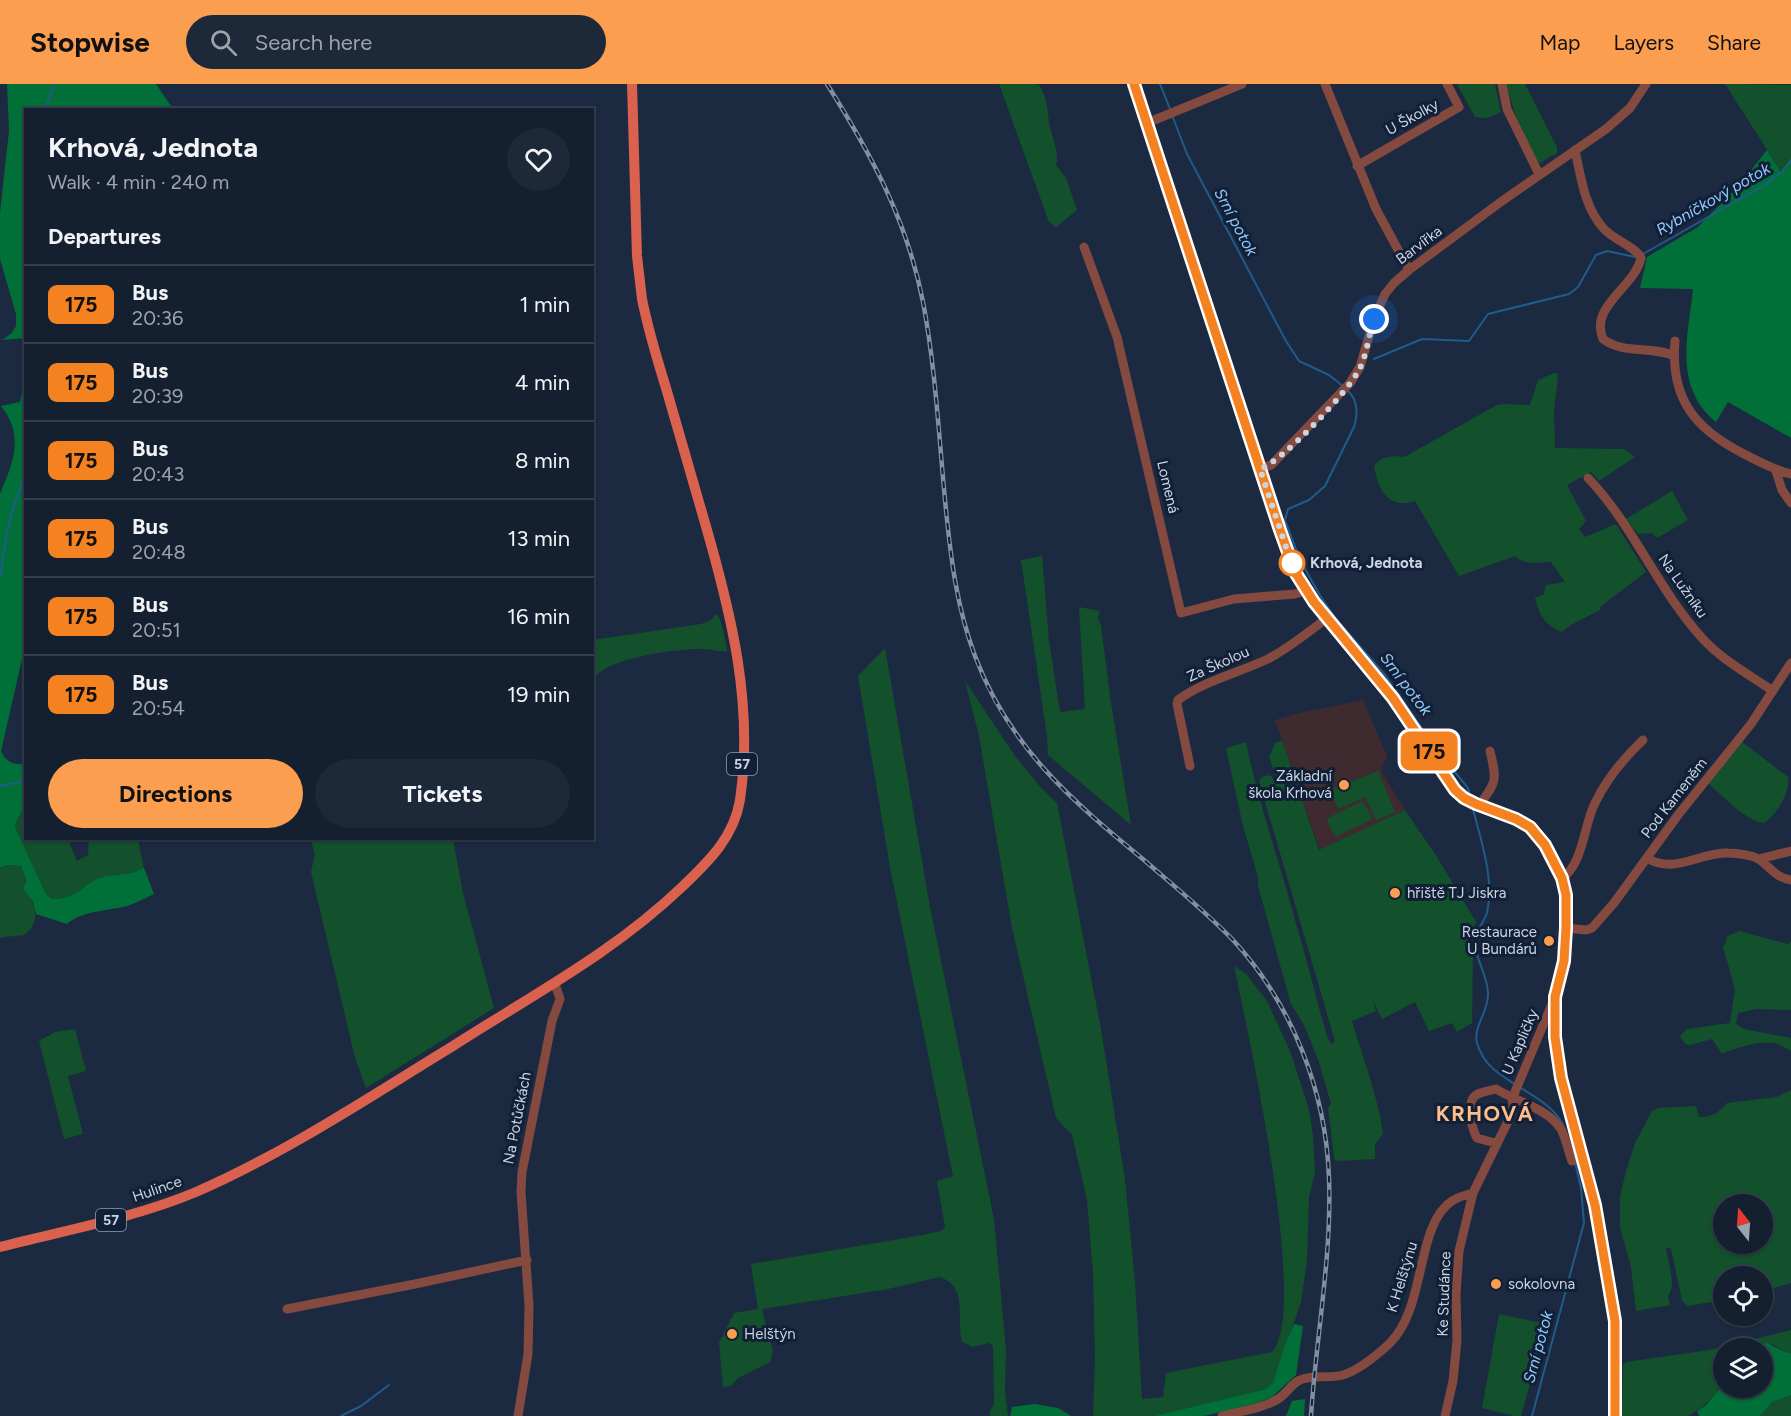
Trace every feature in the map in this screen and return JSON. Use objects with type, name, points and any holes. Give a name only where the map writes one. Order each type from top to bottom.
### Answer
[{"type":"main road","name":"57","points":[[555,984],[640,925],[714,855],[735,819],[741,786],[742,680],[734,632],[651,338],[640,288],[632,84]]},
{"type":"main road","name":"Hulince","points":[[0,1247],[146,1210],[218,1182],[348,1111],[555,984]]},
{"type":"street","points":[[1134,84],[1289,558],[1306,591],[1326,619],[1384,686],[1452,785],[1464,798],[1521,821],[1534,830],[1545,845],[1562,878],[1566,895],[1566,928],[1564,961],[1555,997],[1555,1037],[1558,1066],[1577,1159],[1595,1205],[1615,1321],[1615,1416]]},
{"type":"street","points":[[1325,84],[1376,209],[1409,270]]},
{"type":"street","name":"U Školky","points":[[1357,166],[1459,107],[1448,84]]},
{"type":"street","points":[[1502,84],[1507,109],[1539,174]]},
{"type":"street","name":"Barvířka","points":[[1260,469],[1278,458],[1347,387],[1360,367],[1374,319],[1385,294],[1409,270],[1539,174],[1606,129],[1630,108],[1646,84]]},
{"type":"street","points":[[1147,123],[1236,85]]},
{"type":"street","points":[[1575,150],[1591,209],[1605,231],[1636,251],[1641,258],[1638,268],[1602,315],[1600,329],[1603,339],[1624,348],[1661,351],[1674,356]]},
{"type":"street","name":"Lomená","points":[[1084,247],[1117,338],[1181,613],[1234,599],[1306,591]]},
{"type":"street","points":[[1675,341],[1674,356],[1678,386],[1683,402],[1696,422],[1730,447],[1776,471],[1791,474]]},
{"type":"street","points":[[1776,471],[1782,490],[1791,503]]},
{"type":"street","name":"Na Lužníku","points":[[1588,478],[1605,496],[1683,615],[1704,640],[1719,654],[1773,691]]},
{"type":"street","name":"Za Školou","points":[[1190,766],[1178,700],[1214,680],[1266,660],[1288,648],[1326,619]]},
{"type":"street","name":"Pod Kameněm","points":[[1566,928],[1586,930],[1594,927],[1678,815],[1751,724],[1791,663]]},
{"type":"street","points":[[1562,878],[1573,868],[1593,806],[1607,781],[1626,756],[1643,740]]},
{"type":"street","points":[[1478,805],[1494,783],[1495,774],[1490,751]]},
{"type":"street","points":[[1647,858],[1655,863],[1668,865],[1680,864],[1712,854],[1729,853],[1759,859],[1791,850]]},
{"type":"street","points":[[1759,859],[1778,876],[1791,880]]},
{"type":"street","name":"Na Potůčkách","points":[[518,1416],[528,1354],[529,1305],[521,1192],[522,1172],[552,1022],[560,999],[555,984]]},
{"type":"street","name":"U Kapličky","points":[[1555,997],[1513,1095],[1512,1113],[1496,1143],[1477,1138],[1474,1134],[1471,1106],[1473,1098],[1479,1093],[1496,1089],[1513,1095],[1553,1119],[1577,1159]]},
{"type":"street","name":"Ke Studánce","points":[[1445,1416],[1453,1381],[1457,1340],[1456,1294],[1459,1251],[1473,1193],[1496,1143]]},
{"type":"street","name":"K Helštýnu","points":[[1222,1416],[1281,1398],[1299,1380],[1343,1375],[1390,1344],[1400,1331],[1411,1307],[1435,1221],[1450,1202],[1473,1193]]},
{"type":"street","points":[[287,1309],[527,1260]]},
{"type":"shaded area","name":"Základní škola Krhová","points":[[1363,700],[1387,756],[1381,771],[1405,810],[1320,850],[1275,720]]},
{"type":"green space","points":[[7,84],[156,84],[172,108],[24,108],[24,338],[2,340],[12,333],[16,326],[16,314],[0,259],[0,213],[9,131]]},
{"type":"green space","points":[[999,84],[1035,84],[1039,85],[1044,95],[1056,149],[1056,165],[1066,178],[1077,210],[1056,227],[1049,222]]},
{"type":"green space","points":[[1457,84],[1495,84],[1501,112],[1487,118],[1475,117]]},
{"type":"green space","points":[[1506,84],[1525,84],[1557,147],[1555,155],[1539,163],[1536,159],[1516,117]]},
{"type":"green space","points":[[1725,84],[1791,85],[1791,161],[1782,173]]},
{"type":"green space","points":[[1767,150],[1781,172],[1791,161],[1791,438],[1728,402],[1716,422],[1702,408],[1694,393],[1686,360],[1693,289],[1640,288],[1647,257],[1698,227],[1740,184]]},
{"type":"green space","points":[[1554,373],[1558,376],[1554,411],[1555,448],[1624,449],[1635,457],[1599,481],[1591,472],[1567,485],[1586,521],[1579,529],[1585,537],[1616,524],[1646,572],[1601,606],[1600,610],[1562,632],[1544,619],[1535,598],[1544,594],[1546,585],[1565,582],[1551,562],[1528,562],[1515,556],[1459,576],[1415,501],[1398,503],[1386,496],[1378,482],[1374,466],[1380,460],[1388,457],[1404,457],[1497,405],[1530,405],[1538,380]]},
{"type":"green space","points":[[24,384],[24,650],[1,751],[10,762],[24,764],[24,808],[15,827],[46,894],[52,899],[75,893],[96,879],[144,868],[154,894],[127,906],[80,916],[67,924],[36,914],[33,902],[23,889],[26,880],[21,866],[7,865],[0,868],[0,494],[12,460],[15,439],[13,428],[1,406],[20,402]]},
{"type":"green space","points":[[1672,491],[1688,520],[1657,538],[1652,533],[1638,534],[1626,519]]},
{"type":"green space","points":[[1042,556],[1049,641],[1061,712],[1085,709],[1079,607],[1100,611],[1098,618],[1131,825],[1048,755],[1021,560]]},
{"type":"green space","points":[[717,614],[719,617],[727,652],[694,649],[638,657],[609,667],[599,673],[594,680],[594,640],[709,621]]},
{"type":"green space","points":[[885,648],[930,907],[994,1219],[1006,1350],[1005,1392],[1008,1416],[990,1416],[994,1404],[993,1346],[989,1343],[972,1347],[962,1342],[958,1296],[955,1288],[940,1277],[888,1289],[762,1309],[773,1351],[770,1362],[738,1378],[731,1386],[723,1387],[719,1343],[734,1313],[758,1309],[751,1264],[923,1235],[941,1231],[945,1227],[937,1181],[953,1176],[891,873],[858,676]]},
{"type":"green space","points":[[965,681],[1015,756],[1042,789],[1057,803],[1101,1029],[1125,1179],[1135,1282],[1142,1399],[1163,1397],[1166,1373],[1272,1352],[1282,1326],[1284,1283],[1272,1166],[1234,966],[1246,974],[1267,1001],[1290,1051],[1309,1109],[1315,1172],[1309,1197],[1307,1260],[1301,1302],[1273,1384],[1266,1389],[1154,1416],[1093,1416],[1095,1359],[1093,1273],[1087,1200],[1072,1135],[1056,1118],[1012,928],[979,736]]},
{"type":"green space","points":[[1282,740],[1319,850],[1405,810],[1437,857],[1476,922],[1471,940],[1473,949],[1472,1023],[1457,1032],[1452,1023],[1429,1031],[1415,1002],[1382,1019],[1372,999],[1376,1011],[1352,1021],[1381,1120],[1383,1134],[1375,1144],[1375,1159],[1335,1160],[1328,1108],[1331,1104],[1319,1062],[1304,1025],[1291,1004],[1243,826],[1226,748],[1246,742],[1328,1039],[1332,1044],[1335,1041],[1259,781],[1268,775],[1275,783],[1278,782],[1269,757],[1275,743]]},
{"type":"green space","points":[[1742,742],[1788,777],[1782,803],[1764,823],[1750,818],[1728,802],[1709,782]]},
{"type":"green space","points":[[1378,771],[1395,812],[1376,820],[1365,797],[1338,809],[1330,790]]},
{"type":"green space","points":[[1362,801],[1372,817],[1371,820],[1337,836],[1334,835],[1327,821],[1328,818]]},
{"type":"green space","points":[[24,808],[24,840],[68,840],[77,861],[88,855],[89,840],[138,840],[144,869],[101,878],[68,896],[52,899],[46,894],[15,827]]},
{"type":"green space","points":[[310,840],[453,840],[463,893],[494,1008],[366,1088],[355,1058],[311,872],[315,854]]},
{"type":"green space","points":[[7,865],[20,866],[22,869],[25,877],[23,889],[34,906],[35,919],[30,930],[24,935],[0,938],[0,868]]},
{"type":"green space","points":[[1739,931],[1788,944],[1791,941],[1791,1010],[1756,1009],[1738,1013],[1736,1024],[1744,1029],[1791,1038],[1791,1051],[1778,1044],[1758,1043],[1722,1054],[1712,1039],[1690,1045],[1685,1044],[1680,1036],[1687,1029],[1730,1023],[1735,989],[1723,947],[1727,940],[1726,937]]},
{"type":"green space","points":[[75,1029],[86,1071],[68,1076],[83,1134],[64,1139],[39,1041],[55,1032]]},
{"type":"green space","points":[[1791,1090],[1791,1283],[1773,1288],[1773,1266],[1713,1266],[1713,1302],[1687,1306],[1682,1300],[1671,1249],[1668,1247],[1666,1249],[1672,1280],[1668,1296],[1670,1305],[1636,1311],[1631,1267],[1620,1227],[1620,1196],[1635,1143],[1652,1111],[1659,1108],[1696,1106],[1699,1117],[1704,1117],[1715,1114],[1727,1103],[1777,1097]]},
{"type":"green space","points":[[1499,1314],[1547,1324],[1521,1416],[1482,1408]]},
{"type":"green space","points":[[1294,1324],[1303,1326],[1296,1375],[1272,1397],[1254,1404],[1204,1416],[1154,1416],[1266,1389],[1273,1383]]},
{"type":"green space","points":[[1791,1330],[1791,1353],[1773,1345],[1773,1338],[1758,1338]]},
{"type":"green space","points":[[1773,1346],[1791,1353],[1791,1395],[1772,1402],[1760,1416],[1699,1416],[1697,1411],[1713,1397],[1773,1398]]},
{"type":"green space","points":[[1713,1349],[1713,1396],[1698,1410],[1688,1416],[1622,1416],[1623,1365],[1626,1362]]},
{"type":"green space","points":[[1791,1395],[1791,1416],[1760,1416],[1772,1402]]},
{"type":"green space","points":[[1305,1399],[1304,1416],[1286,1416],[1292,1401]]},
{"type":"green space","points":[[1035,1404],[1058,1408],[1071,1416],[1010,1416],[1012,1407]]},
{"type":"waterway","points":[[46,108],[54,84]]},
{"type":"waterway","name":"Srní potok","points":[[1160,84],[1170,109]]},
{"type":"waterway","name":"Srní potok","points":[[1172,115],[1187,154],[1286,341],[1299,361],[1329,375],[1344,387]]},
{"type":"waterway","name":"Rybníčkový potok","points":[[1643,254],[1763,186],[1781,173],[1791,160]]},
{"type":"waterway","name":"Rybníčkový potok","points":[[1374,359],[1422,339],[1469,341],[1488,314],[1569,294],[1578,287],[1596,255],[1607,251],[1635,257]]},
{"type":"waterway","name":"Srní potok","points":[[1348,391],[1354,399],[1356,408],[1354,427],[1325,486],[1309,500],[1288,509],[1285,520],[1300,560],[1321,597],[1336,619],[1385,675],[1440,754],[1468,788],[1470,796]]},
{"type":"waterway","points":[[0,577],[12,512],[24,479]]},
{"type":"waterway","points":[[0,786],[24,781]]},
{"type":"waterway","name":"Srní potok","points":[[1472,805],[1486,858],[1489,886],[1487,913],[1475,942],[1488,988],[1486,1007],[1476,1037],[1480,1051],[1488,1063],[1516,1085]]},
{"type":"waterway","name":"Srní potok","points":[[1521,1088],[1550,1108],[1563,1125]]},
{"type":"waterway","name":"Srní potok","points":[[1532,1416],[1584,1223],[1581,1188],[1575,1162]]},
{"type":"waterway","points":[[341,1416],[361,1406],[389,1385]]},
{"type":"railway","points":[[827,84],[886,188],[916,272],[931,353],[948,529],[956,584],[969,638],[989,688],[1005,718],[1024,745],[1067,793],[1233,940],[1254,965],[1272,992],[1289,1020],[1302,1050],[1321,1113],[1329,1178],[1326,1267],[1311,1416]]},
{"type":"bus line","name":"175","points":[[1134,84],[1295,572],[1326,619],[1393,698],[1458,793],[1476,804],[1521,821],[1530,827],[1545,845],[1563,881],[1566,891],[1565,952],[1555,997],[1555,1037],[1558,1066],[1595,1205],[1615,1321],[1615,1416]]},
{"type":"place","name":"Krhová, Jednota","points":[[1292,563]]},
{"type":"place","name":"Základní škola Krhová","points":[[1344,785]]},
{"type":"place","name":"hřiště TJ Jiskra","points":[[1395,893]]},
{"type":"place","name":"Restaurace U Bundárů","points":[[1549,941]]},
{"type":"place","name":"sokolovna","points":[[1496,1284]]},
{"type":"place","name":"Helštýn","points":[[732,1334]]},
{"type":"district","name":"KRHOVÁ","points":[[1485,1113]]},
{"type":"route","points":[[1292,563],[1292,565],[1260,469],[1271,465],[1294,444],[1344,390],[1360,367],[1374,319]]}]
